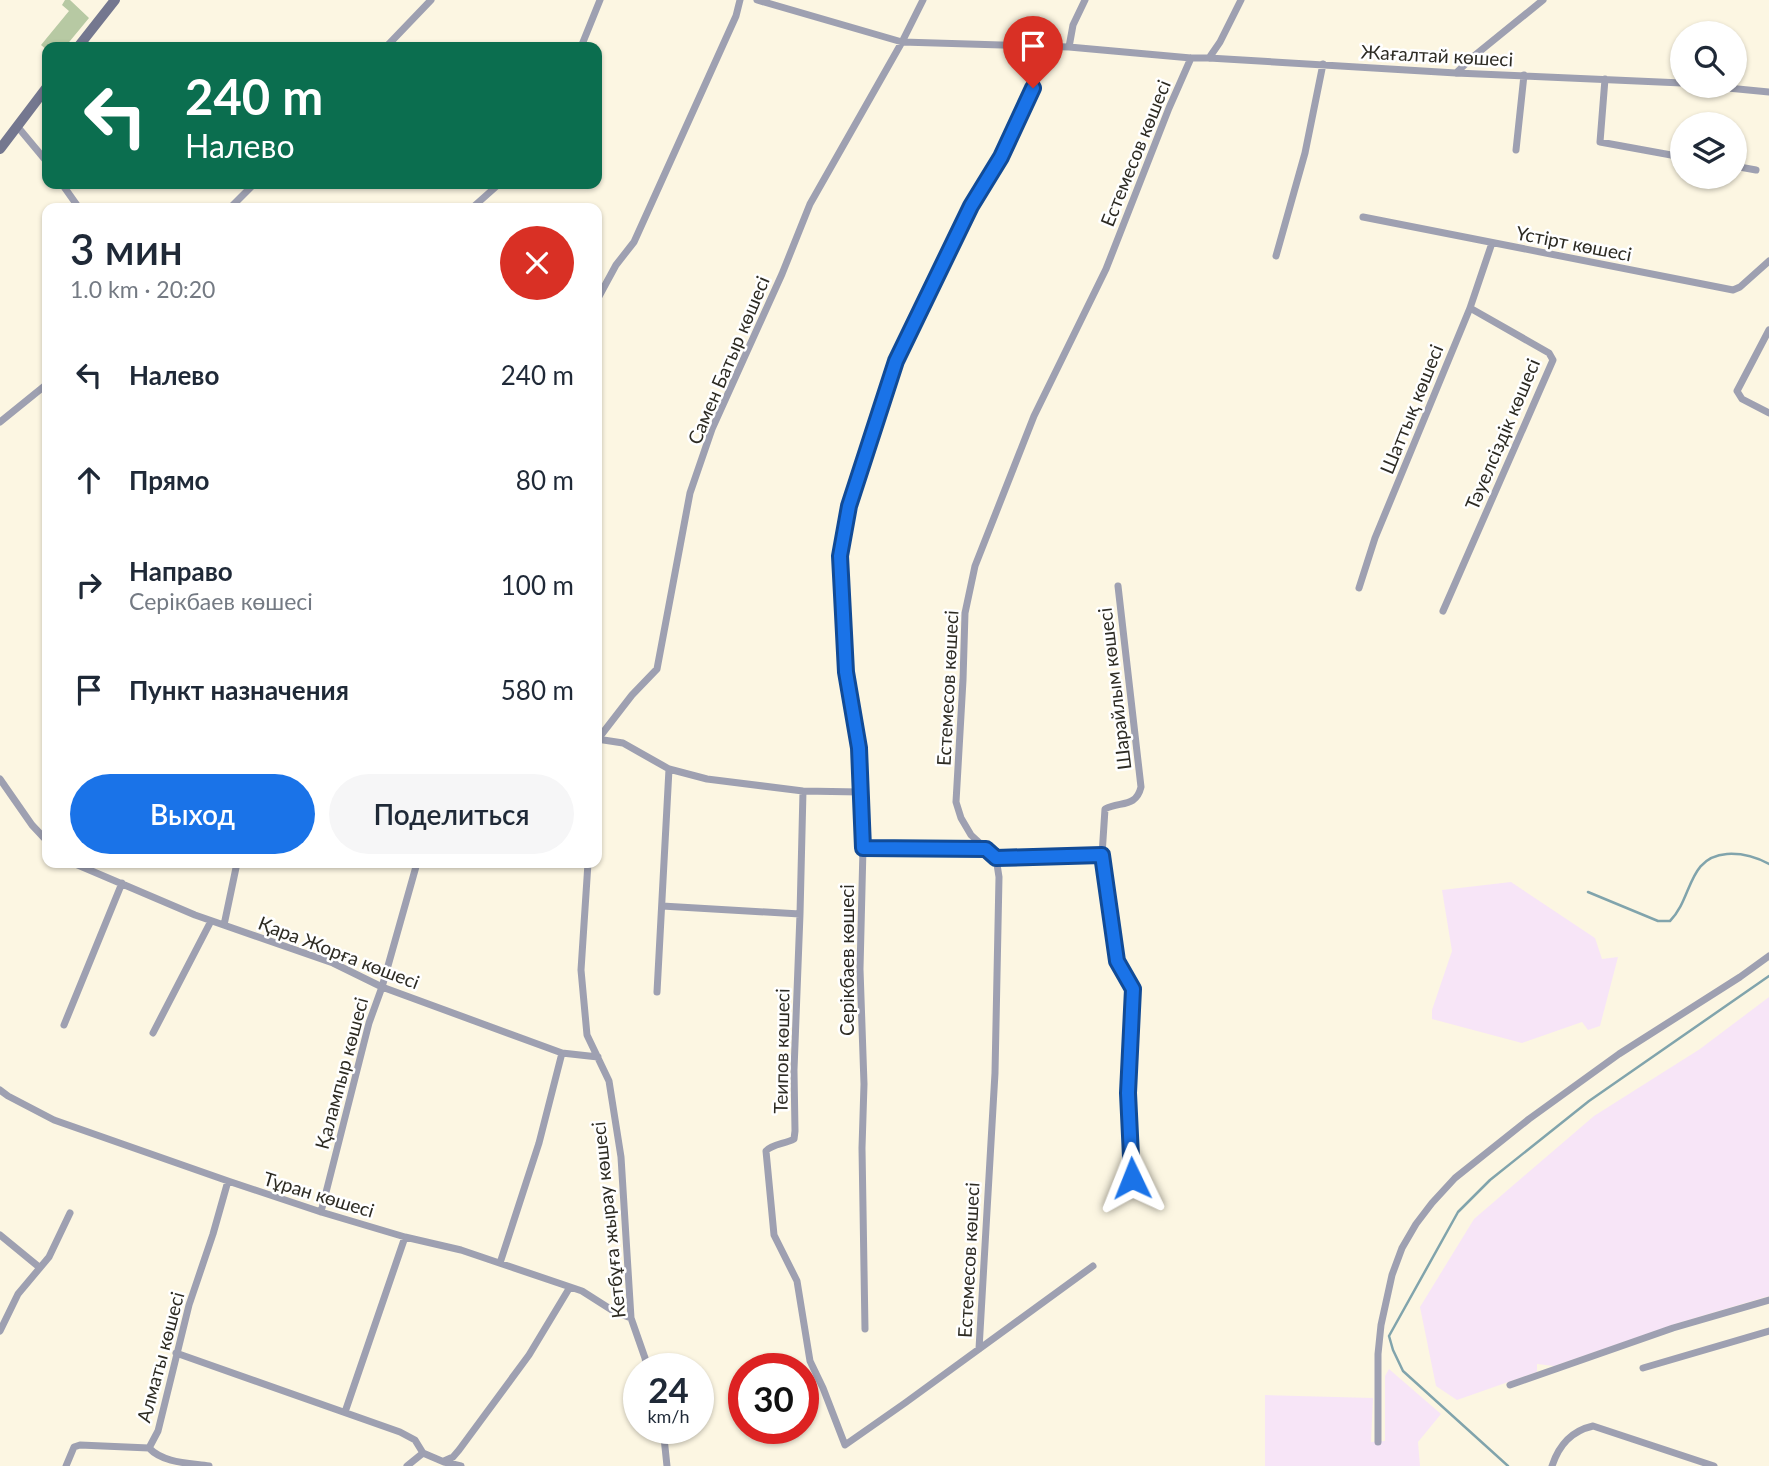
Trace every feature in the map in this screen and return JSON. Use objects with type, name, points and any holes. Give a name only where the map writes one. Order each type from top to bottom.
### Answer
[{"type":"main road","points":[[82,42],[115,0]]},
{"type":"main road","points":[[0,149],[42,93]]},
{"type":"street","points":[[391,42],[431,0]]},
{"type":"street","points":[[583,42],[600,0]]},
{"type":"street","points":[[602,291],[616,265],[634,242],[736,16],[740,0]]},
{"type":"street","points":[[757,0],[902,42],[1046,47]]},
{"type":"street","name":"Самен Батыр көшесі","points":[[602,733],[657,669],[690,494],[712,429],[782,274],[810,204],[923,0]]},
{"type":"street","points":[[1069,47],[1073,25],[1085,0]]},
{"type":"street","points":[[1209,58],[1241,0]]},
{"type":"street","points":[[1456,72],[1543,0]]},
{"type":"street","name":"Жағалтай көшесі","points":[[1046,47],[1191,58],[1670,82]]},
{"type":"street","name":"Серікбаев көшесі","points":[[865,1329],[860,969],[863,848],[859,748],[846,672],[840,556],[849,506],[896,361],[971,206],[1001,157],[1033,88],[1046,47]]},
{"type":"street","name":"Естемесов көшесі","points":[[979,1349],[995,1073],[999,877],[996,858],[971,835],[956,802],[964,680],[965,613],[975,566],[1034,416],[1106,269],[1191,58]]},
{"type":"street","points":[[1276,256],[1305,153],[1323,64]]},
{"type":"street","points":[[1517,150],[1524,75]]},
{"type":"street","points":[[1605,79],[1600,142],[1670,155]]},
{"type":"street","points":[[1747,90],[1769,92]]},
{"type":"street","points":[[17,126],[42,156]]},
{"type":"street","points":[[1747,168],[1756,170]]},
{"type":"street","points":[[235,203],[249,189]]},
{"type":"street","points":[[478,203],[493,189]]},
{"type":"street","name":"Үстірт көшесі","points":[[1363,217],[1734,290],[1769,261]]},
{"type":"street","name":"Шаттық көшесі","points":[[1359,588],[1375,538],[1470,308],[1492,243]]},
{"type":"street","name":"Тәуелсіздік көшесі","points":[[1443,611],[1553,360],[1549,353],[1470,308]]},
{"type":"street","points":[[1769,330],[1738,391],[1742,399],[1769,413]]},
{"type":"street","points":[[0,422],[42,388]]},
{"type":"street","name":"Шарайлым көшесі","points":[[1118,586],[1142,788],[1134,801],[1105,809],[1102,855],[1117,961],[1133,989],[1128,1093],[1132,1178]]},
{"type":"street","points":[[602,740],[623,743],[669,769],[707,779],[803,791],[860,792]]},
{"type":"street","points":[[657,992],[669,769]]},
{"type":"street","points":[[0,779],[42,836]]},
{"type":"street","name":"Теипов көшесі","points":[[803,791],[794,1070],[795,1131],[794,1139],[769,1147],[766,1151],[774,1235],[797,1281],[810,1362],[845,1445],[979,1349]]},
{"type":"street","points":[[863,848],[986,849]]},
{"type":"street","points":[[996,858],[1102,855]]},
{"type":"street","name":"Қара Жорға көшесі","points":[[85,868],[224,925],[334,963],[382,987],[562,1053],[598,1057]]},
{"type":"street","points":[[224,925],[236,868]]},
{"type":"street","name":"Қалампыр көшесі","points":[[321,1212],[369,1023],[382,987],[415,868]]},
{"type":"street","name":"Кетбұға жырау көшесі","points":[[588,868],[581,970],[587,1035],[608,1081],[621,1157],[631,1318],[643,1353]]},
{"type":"street","points":[[64,1025],[122,883]]},
{"type":"street","points":[[662,906],[800,914]]},
{"type":"street","points":[[152,1033],[211,920]]},
{"type":"street","points":[[1378,1442],[1378,1354],[1381,1325],[1392,1275],[1402,1248],[1432,1203],[1455,1178],[1529,1119],[1619,1055],[1769,956]]},
{"type":"street","points":[[500,1263],[539,1143],[562,1053]]},
{"type":"street","name":"Тұран көшесі","points":[[0,1090],[8,1097],[54,1119],[321,1212],[405,1237],[461,1250],[582,1291],[615,1312],[631,1318]]},
{"type":"street","name":"Алматы көшесі","points":[[66,1466],[74,1447],[79,1445],[149,1448],[158,1432],[189,1305],[228,1181]]},
{"type":"street","points":[[0,1331],[18,1294],[49,1257],[70,1213]]},
{"type":"street","points":[[0,1235],[39,1267]]},
{"type":"street","points":[[345,1412],[405,1237]]},
{"type":"street","points":[[979,1349],[1093,1266]]},
{"type":"street","points":[[444,1462],[460,1450],[529,1355],[569,1287]]},
{"type":"street","points":[[1510,1385],[1673,1328],[1769,1300]]},
{"type":"street","points":[[1643,1368],[1769,1331]]},
{"type":"street","points":[[176,1353],[400,1432],[415,1440],[423,1453],[461,1466]]},
{"type":"street","points":[[1552,1466],[1559,1448],[1579,1429],[1593,1426],[1714,1466]]},
{"type":"street","points":[[665,1444],[667,1466]]},
{"type":"street","points":[[149,1448],[163,1458],[209,1466]]},
{"type":"street","points":[[407,1466],[423,1453]]},
{"type":"shaded area","points":[[1511,882],[1595,938],[1602,959],[1618,957],[1600,1026],[1588,1030],[1582,1022],[1522,1043],[1432,1019],[1432,1010],[1452,951],[1442,890]]},
{"type":"shaded area","points":[[1769,997],[1769,1296],[1678,1323],[1554,1366],[1537,1364],[1537,1372],[1457,1400],[1436,1386],[1420,1307],[1474,1219],[1594,1116],[1700,1049]]},
{"type":"shaded area","points":[[1389,1369],[1441,1414],[1418,1442],[1420,1466],[1265,1466],[1265,1395],[1373,1398],[1371,1442],[1385,1441],[1385,1376]]},
{"type":"green space","points":[[65,0],[70,0],[89,18],[69,42],[43,42],[69,11],[62,5]]},
{"type":"waterway","points":[[1588,892],[1658,921],[1670,921],[1704,862],[1714,857],[1738,854],[1769,864]]},
{"type":"waterway","points":[[1508,1466],[1403,1371],[1389,1336],[1458,1212],[1490,1180],[1589,1101],[1769,976]]},
{"type":"route","points":[[1033,88],[1001,157],[971,206],[896,361],[849,506],[840,556],[846,672],[859,748],[863,848],[986,849],[996,858],[1102,855],[1117,961],[1133,989],[1128,1093],[1132,1178]]}]
